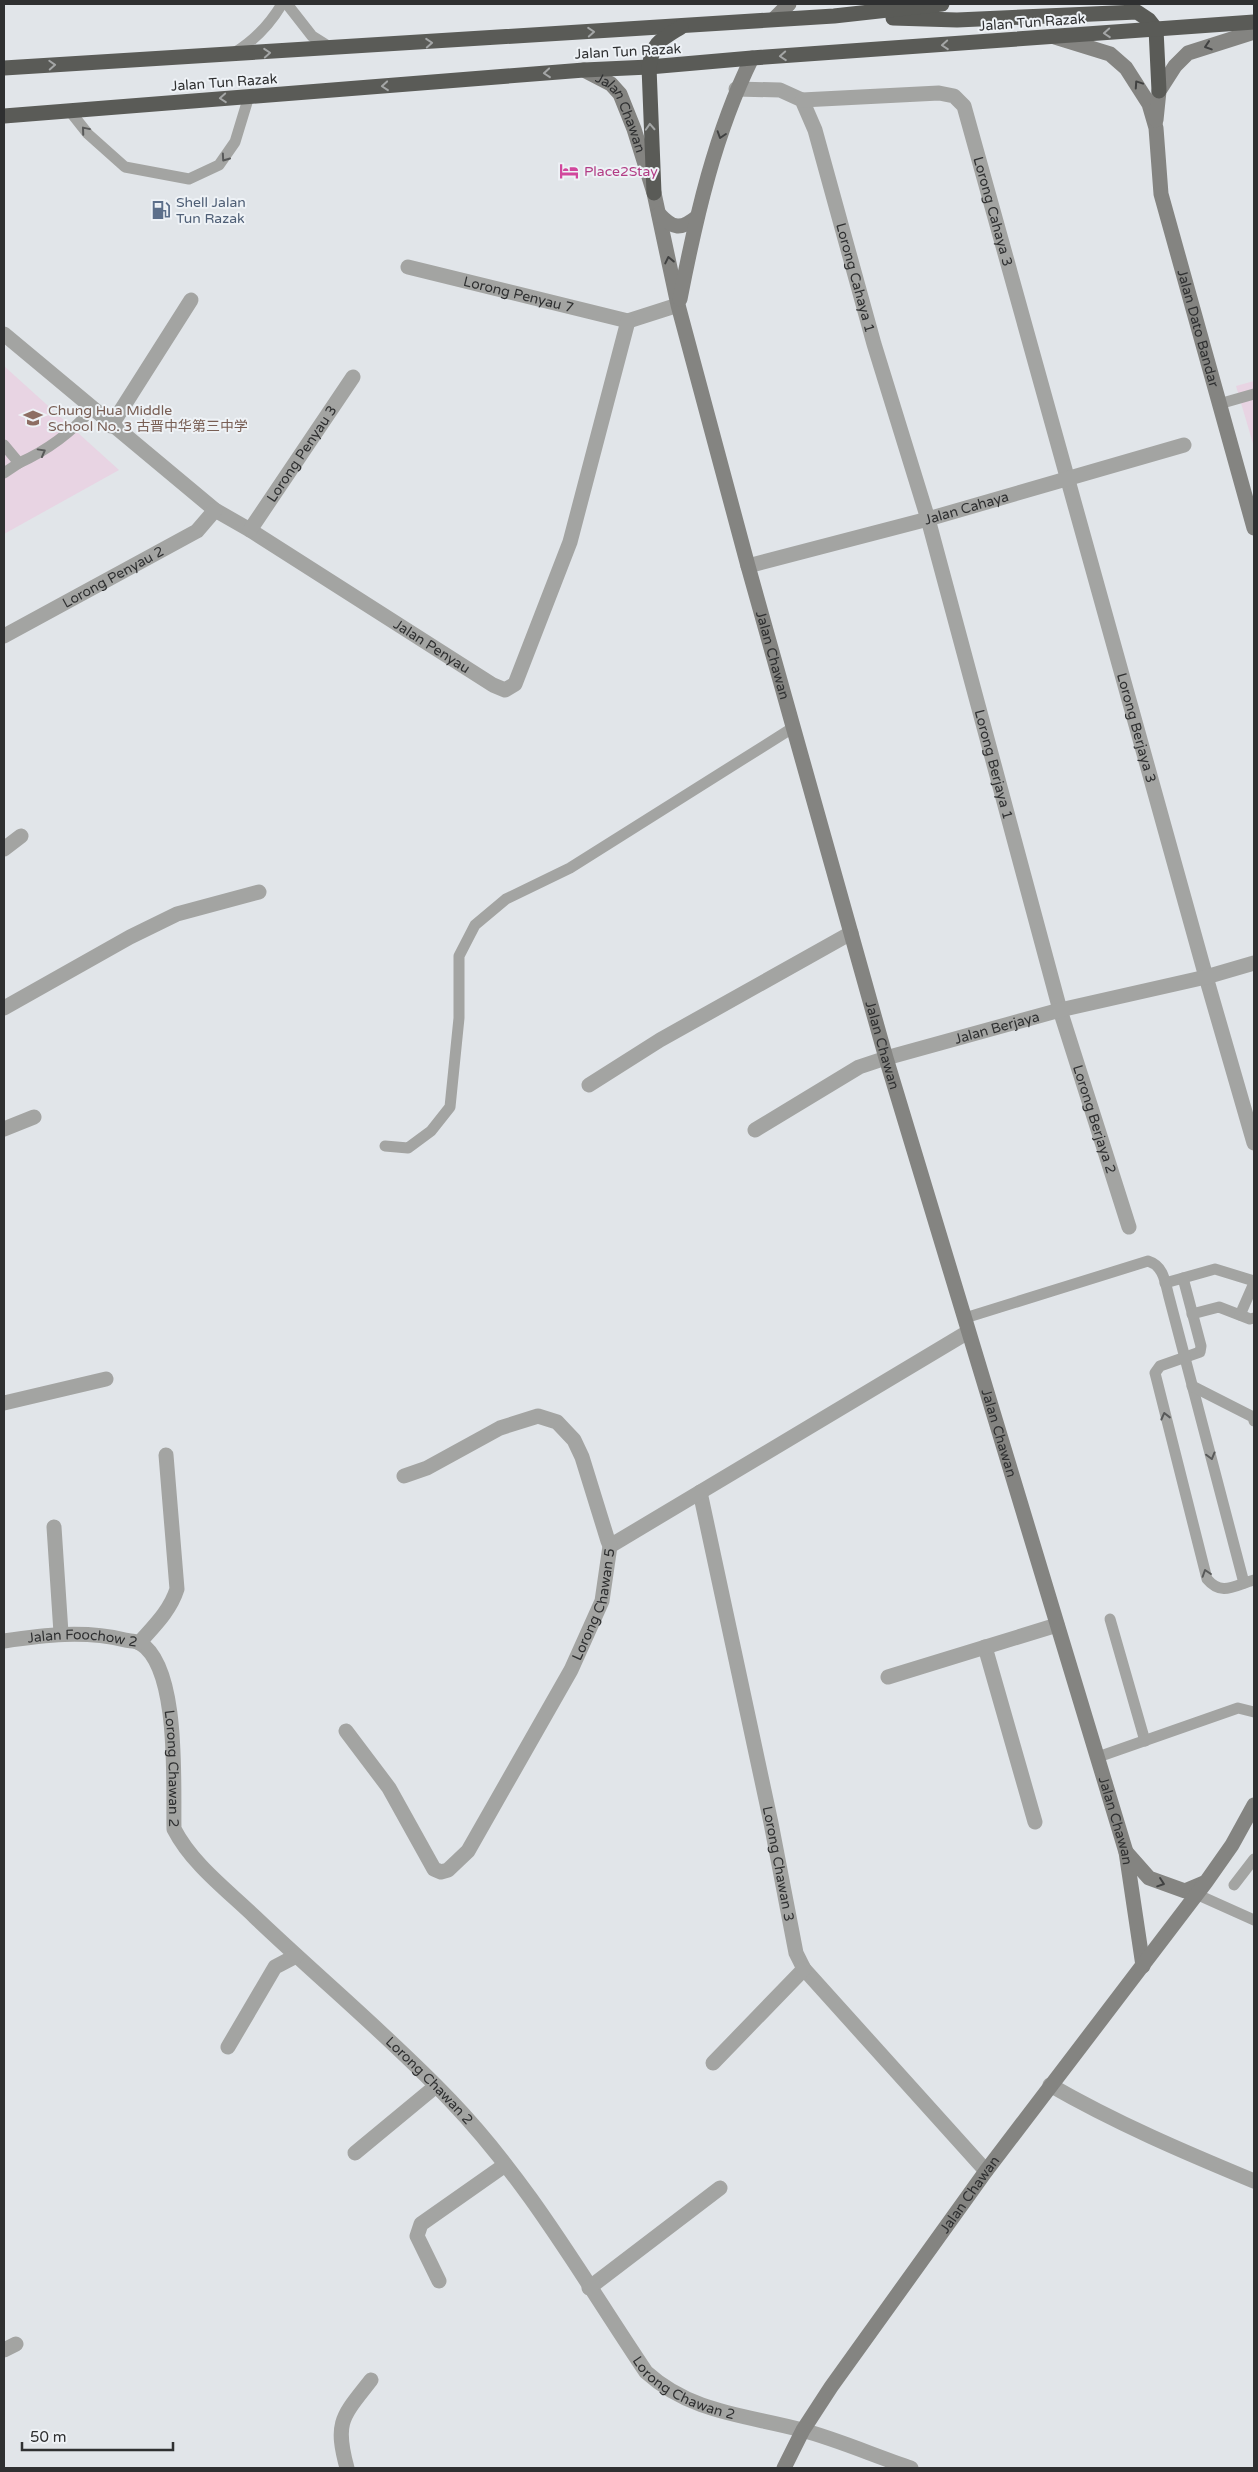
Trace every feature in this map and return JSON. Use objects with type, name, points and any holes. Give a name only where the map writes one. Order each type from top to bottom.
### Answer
[{"type":"highway","name":"Jalan Tun Razak","points":[[4,68],[230,56],[834,16],[889,7],[942,4]]},
{"type":"highway","points":[[834,16],[957,20],[1137,12],[1149,20],[1156,29],[1159,91]]},
{"type":"highway","name":"Jalan Tun Razak","points":[[4,116],[584,70],[648,68],[752,58],[1254,22]]},
{"type":"highway","points":[[654,193],[648,68],[652,51],[662,39],[683,26]]},
{"type":"street","points":[[774,19],[789,4]]},
{"type":"street","points":[[1156,128],[1159,91],[1175,66],[1188,53],[1254,32]]},
{"type":"street","points":[[1055,37],[1110,54],[1126,68],[1150,104],[1156,128]]},
{"type":"street","points":[[628,321],[678,306],[697,217],[736,89],[752,58]]},
{"type":"street","name":"Jalan Chawan","points":[[584,70],[611,84],[620,94],[634,130],[654,193],[678,306],[748,566],[886,1058],[1126,1852],[1143,1966],[986,2171],[832,2387],[803,2430],[784,2468]]},
{"type":"street","points":[[736,89],[780,90],[802,100]]},
{"type":"street","name":"Lorong Cahaya 3","points":[[802,100],[939,93],[954,96],[964,106],[1069,478]]},
{"type":"street","name":"Lorong Cahaya 1","points":[[802,100],[814,130],[874,344],[928,519]]},
{"type":"street","name":"Jalan Dato Bandar","points":[[1156,128],[1161,194],[1254,528]]},
{"type":"street","points":[[659,214],[668,223],[678,226],[686,226],[697,217]]},
{"type":"street","name":"Lorong Penyau 7","points":[[408,267],[628,321]]},
{"type":"street","points":[[111,426],[191,300]]},
{"type":"street","name":"Jalan Penyau","points":[[4,334],[111,426],[215,510],[250,530],[493,685],[505,690],[515,684],[570,542],[628,321]]},
{"type":"street","name":"Lorong Penyau 3","points":[[250,530],[353,378]]},
{"type":"street","name":"Jalan Cahaya","points":[[748,566],[928,519],[1184,444]]},
{"type":"street","name":"Lorong Berjaya 3","points":[[1069,478],[1206,977],[1254,1143]]},
{"type":"street","name":"Lorong Penyau 2","points":[[4,636],[197,531],[215,510]]},
{"type":"street","name":"Lorong Berjaya 1","points":[[928,519],[1060,1010]]},
{"type":"street","points":[[4,849],[20,836]]},
{"type":"street","points":[[4,1008],[130,937],[176,914],[259,892]]},
{"type":"street","points":[[589,1085],[660,1040],[851,933]]},
{"type":"street","name":"Jalan Berjaya","points":[[756,1130],[859,1067],[1060,1010],[1206,977],[1254,963]]},
{"type":"street","name":"Lorong Berjaya 2","points":[[1060,1010],[1129,1227]]},
{"type":"street","points":[[4,1130],[34,1116]]},
{"type":"street","points":[[610,1546],[700,1492],[966,1325]]},
{"type":"street","points":[[4,1403],[106,1380]]},
{"type":"street","name":"Lorong Chawan 5","points":[[346,1731],[389,1788],[434,1869],[441,1872],[448,1870],[468,1851],[571,1670],[602,1601],[610,1546],[582,1458],[574,1440],[557,1422],[538,1416],[500,1428],[427,1468],[404,1476]]},
{"type":"street","points":[[139,1643],[165,1614],[173,1602],[177,1589],[166,1455]]},
{"type":"street","name":"Lorong Chawan 3","points":[[700,1492],[771,1823],[796,1952],[804,1969],[986,2171]]},
{"type":"street","points":[[54,1527],[61,1633]]},
{"type":"street","points":[[888,1677],[1057,1625]]},
{"type":"street","name":"Jalan Foochow 2","points":[[4,1641],[61,1633],[114,1637],[139,1643],[154,1657]]},
{"type":"street","points":[[985,1647],[1035,1822]]},
{"type":"street","name":"Lorong Chawan 2","points":[[154,1657],[164,1680],[170,1708],[174,1828],[181,1842],[200,1864],[296,1956],[384,2034],[436,2086],[530,2195],[589,2288],[646,2372],[663,2388],[706,2408],[803,2430],[911,2468]]},
{"type":"street","points":[[1143,1966],[1232,1845],[1254,1805]]},
{"type":"street","points":[[1126,1852],[1149,1878],[1185,1891],[1206,1882]]},
{"type":"street","points":[[228,2047],[276,1967],[296,1956]]},
{"type":"street","points":[[713,2063],[804,1969]]},
{"type":"street","points":[[1050,2085],[1102,2115],[1151,2138],[1254,2181]]},
{"type":"street","points":[[355,2153],[436,2086]]},
{"type":"street","points":[[439,2281],[417,2236],[421,2224],[505,2165]]},
{"type":"street","points":[[589,2288],[720,2188]]},
{"type":"street","points":[[347,2468],[341,2444],[343,2416],[371,2380]]},
{"type":"lane","points":[[230,56],[248,44],[282,4]]},
{"type":"lane","points":[[287,4],[312,36],[334,49]]},
{"type":"lane","points":[[69,110],[88,134],[125,167],[189,179],[219,165],[235,142],[249,96]]},
{"type":"lane","points":[[1220,404],[1254,394]]},
{"type":"lane","points":[[4,473],[19,463],[45,452],[78,426],[92,410]]},
{"type":"lane","points":[[4,445],[19,463]]},
{"type":"lane","points":[[385,1146],[408,1148],[431,1131],[450,1108],[459,1018],[459,956],[475,925],[506,899],[570,868],[794,727]]},
{"type":"lane","points":[[966,1325],[1148,1261],[1156,1264],[1165,1284],[1184,1358],[1249,1582],[1223,1590],[1214,1587],[1207,1579],[1155,1373],[1160,1366],[1184,1358],[1200,1352],[1201,1346],[1183,1278]]},
{"type":"lane","points":[[1165,1284],[1215,1269],[1254,1282],[1240,1315]]},
{"type":"lane","points":[[1192,1314],[1219,1307],[1250,1319],[1254,1318]]},
{"type":"lane","points":[[1192,1386],[1253,1417],[1254,1421]]},
{"type":"lane","points":[[1110,1619],[1145,1740]]},
{"type":"lane","points":[[1098,1757],[1238,1708],[1254,1712]]},
{"type":"lane","points":[[1234,1886],[1254,1859]]},
{"type":"lane","points":[[1196,1894],[1254,1920]]},
{"type":"shaded area","name":"Chung Hua Middle School No. 3 古晋中华第三中学","points":[[4,366],[119,470],[4,534]]},
{"type":"shaded area","points":[[1254,381],[1254,447],[1236,386]]},
{"type":"place","name":"Place2Stay","points":[[569,171]]},
{"type":"place","name":"Shell Jalan Tun Razak","points":[[161,210]]},
{"type":"place","name":"Chung Hua Middle School No. 3 古晋中华第三中学","points":[[33,418]]}]
